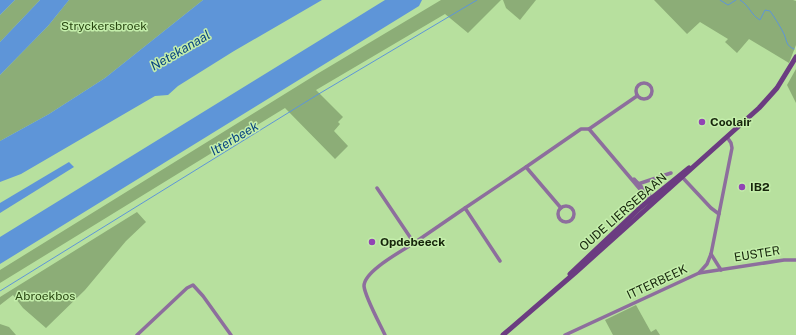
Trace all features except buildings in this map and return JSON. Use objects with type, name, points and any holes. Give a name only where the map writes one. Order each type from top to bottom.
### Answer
[{"type":"main road","name":"OUDE LIERSEBAAN","points":[[503,335],[655,203],[727,137],[770,96],[784,78],[796,57]]},
{"type":"main road","name":"OUDE LIERSEBAAN","points":[[557,288],[584,259],[650,199],[706,156]]},
{"type":"street","points":[[647,83],[651,87],[652,92],[647,98],[642,99],[637,96],[636,89],[640,84],[647,83]]},
{"type":"street","points":[[385,335],[365,290],[365,280],[371,272],[582,129],[589,129],[637,96]]},
{"type":"street","points":[[589,129],[655,203]]},
{"type":"street","name":"ITTERBEEK","points":[[565,335],[699,273],[707,264],[711,254],[732,148],[727,137]]},
{"type":"street","points":[[526,167],[561,208]]},
{"type":"street","points":[[638,185],[671,174]]},
{"type":"street","points":[[683,178],[711,208],[719,214]]},
{"type":"street","points":[[377,188],[414,243]]},
{"type":"street","points":[[568,206],[572,208],[574,215],[572,220],[567,222],[560,219],[558,213],[561,208],[568,206]]},
{"type":"street","points":[[465,208],[500,261]]},
{"type":"street","points":[[711,254],[721,270]]},
{"type":"street","name":"EUSTER","points":[[699,273],[784,260],[796,260]]},
{"type":"street","points":[[137,335],[187,288],[193,285],[203,296],[231,335]]},
{"type":"green space","points":[[15,0],[40,0],[0,42],[0,15]]},
{"type":"green space","name":"Stryckersbroek","points":[[69,0],[203,0],[105,78],[49,114],[0,141],[0,75],[48,26]]},
{"type":"green space","points":[[441,0],[501,0],[468,33],[445,14],[316,90],[343,117],[338,122],[340,124],[334,131],[348,146],[335,159],[285,108],[0,283],[0,270],[317,74]]},
{"type":"green space","points":[[503,0],[536,0],[520,20],[506,8]]},
{"type":"green space","points":[[654,0],[796,1],[796,45],[789,63],[749,39],[737,53],[725,42],[728,39],[700,22],[687,34]]},
{"type":"green space","points":[[796,69],[796,103],[787,85]]},
{"type":"green space","name":"Abroekbos","points":[[137,212],[146,222],[126,241],[85,290],[46,328],[23,308],[13,295],[0,305],[0,297]]},
{"type":"green space","points":[[636,305],[651,332],[656,329],[660,335],[613,335],[605,320]]},
{"type":"green space","points":[[0,324],[9,327],[16,335],[0,335]]},
{"type":"water","points":[[0,0],[15,0],[0,15]]},
{"type":"water","points":[[40,0],[69,0],[48,26],[0,75],[0,42]]},
{"type":"water","name":"Netekanaal","points":[[203,0],[322,0],[234,51],[178,86],[168,95],[155,96],[21,174],[0,182],[0,141],[49,114],[105,78]]},
{"type":"water","points":[[385,0],[422,0],[419,6],[0,264],[0,237]]},
{"type":"water","points":[[69,162],[74,167],[0,213],[0,203]]},
{"type":"waterway","name":"Itterbeek","points":[[0,291],[317,95],[477,0]]},
{"type":"waterway","name":"Itterbeek","points":[[720,0],[728,5],[736,0]]},
{"type":"waterway","name":"Itterbeek","points":[[740,0],[760,20],[765,10],[770,11],[782,31],[788,45],[794,49]]},
{"type":"place","name":"Coolair","points":[[702,122]]},
{"type":"place","name":"IB2","points":[[742,187]]},
{"type":"place","name":"Opdebeeck","points":[[372,242]]}]
